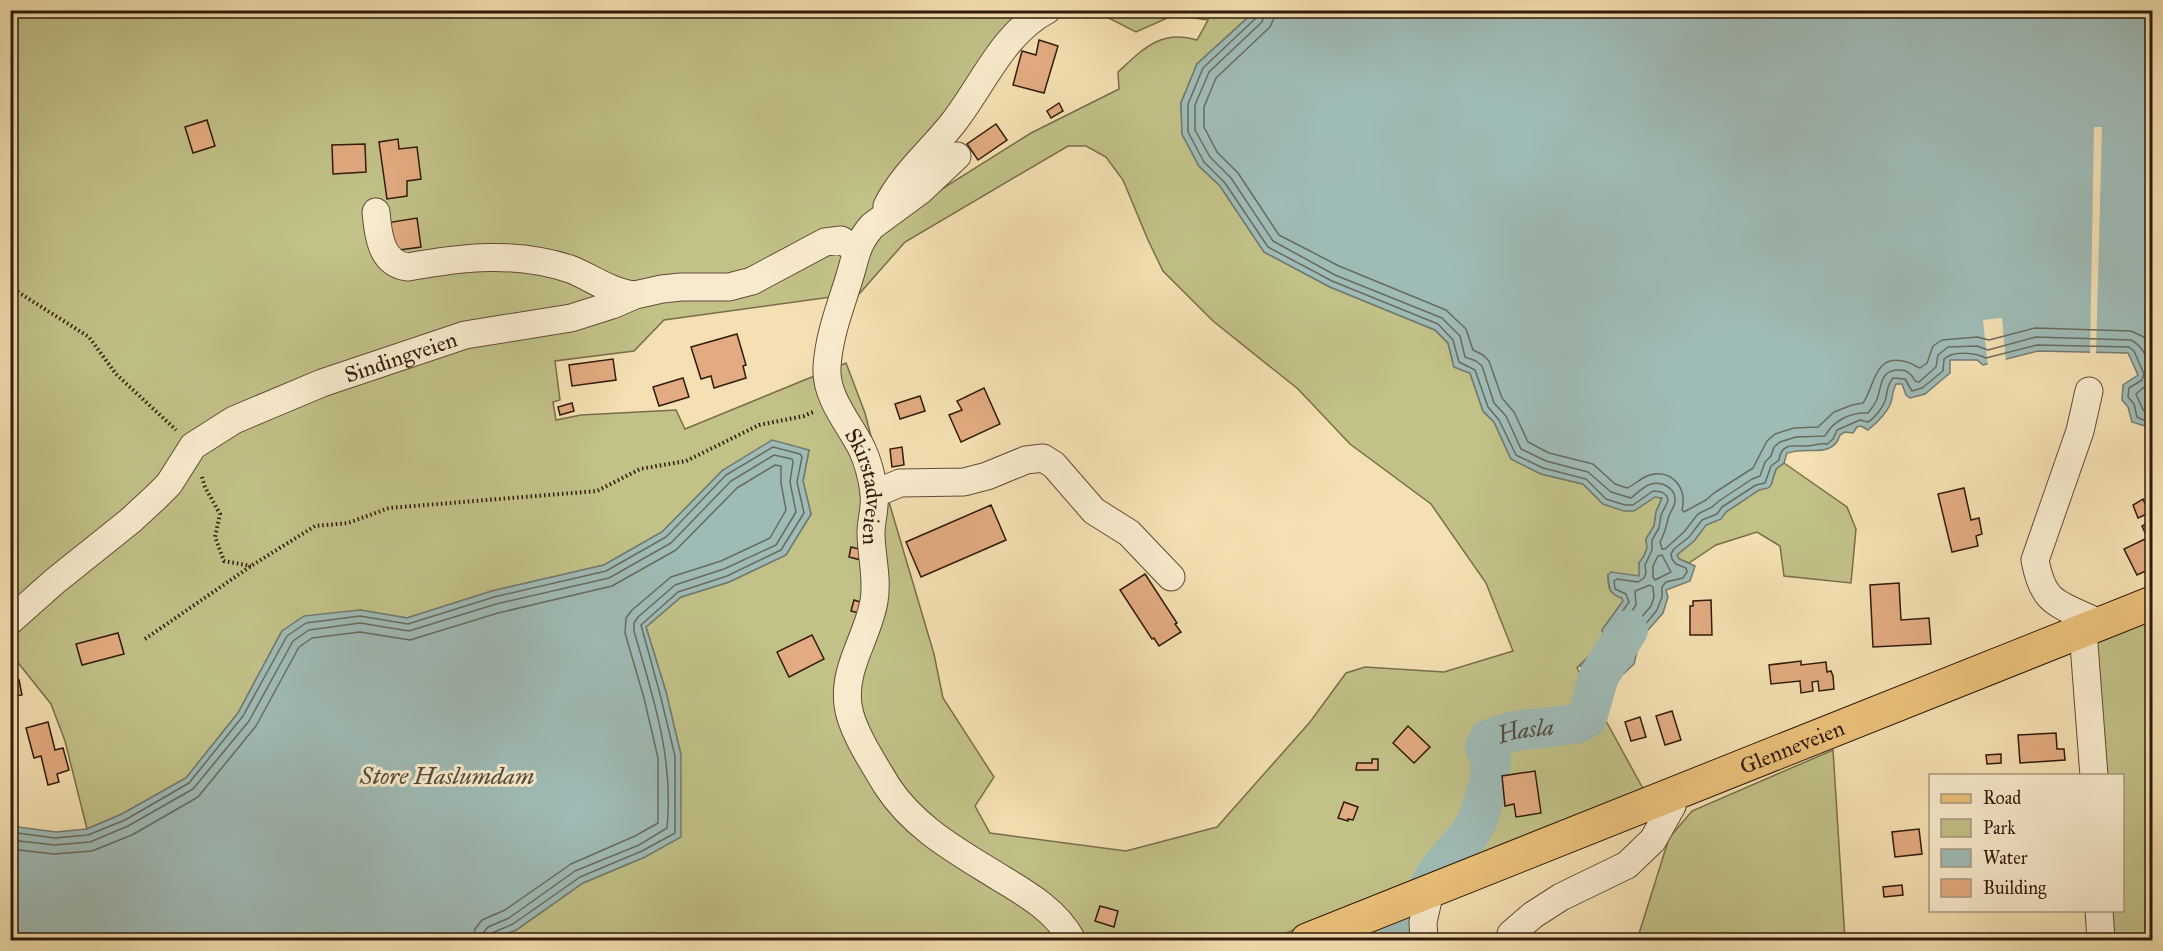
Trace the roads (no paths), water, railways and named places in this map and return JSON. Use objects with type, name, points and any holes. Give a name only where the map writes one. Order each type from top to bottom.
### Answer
[{"type":"main road","name":"Glenneveien","points":[[1307,940],[1668,798],[2152,603]]},
{"type":"street","name":"Skirstadveien","points":[[1047,10],[1034,18],[1010,41],[954,123],[913,168],[890,199],[882,218],[864,235],[856,249],[833,325],[827,373],[850,431],[861,448],[874,494],[871,533],[874,601],[847,684],[848,704],[854,724],[887,785],[901,806],[915,821],[1046,908],[1063,925],[1072,940]]},
{"type":"street","points":[[882,218],[921,190],[957,156]]},
{"type":"street","points":[[376,212],[382,247],[387,256],[400,266],[408,267],[471,257],[507,257],[557,265],[592,278],[615,290],[634,295]]},
{"type":"street","name":"Sindingveien","points":[[10,621],[156,497],[168,484],[193,446],[234,420],[285,397],[388,362],[441,341],[571,318],[612,305],[634,295],[681,287],[729,287],[752,281],[825,242],[841,240],[856,249]]},
{"type":"street","points":[[2089,391],[2077,441],[2035,560],[2039,579],[2054,602],[2093,620],[2084,644],[2094,774]]},
{"type":"street","points":[[874,494],[900,483],[964,482],[987,476],[1026,460],[1043,458],[1054,465],[1094,511],[1130,533],[1171,577]]},
{"type":"street","points":[[1511,934],[1533,915],[1561,897],[1628,865],[1653,840],[1672,806],[1668,798]]},
{"type":"street","points":[[1424,940],[1423,922],[1430,891]]},
{"type":"street","points":[[2099,912],[2101,940]]},
{"type":"water","points":[[1255,11],[2152,11],[2152,432],[2145,426],[2132,422],[2128,407],[2122,400],[2123,385],[2138,375],[2128,353],[2038,351],[1983,365],[1977,360],[1950,360],[1950,373],[1925,394],[1910,398],[1906,395],[1902,384],[1896,384],[1889,407],[1868,430],[1861,426],[1857,427],[1853,433],[1845,432],[1828,449],[1787,453],[1784,463],[1776,469],[1768,488],[1759,490],[1726,512],[1721,519],[1706,525],[1694,541],[1677,555],[1679,559],[1695,566],[1690,581],[1666,590],[1668,597],[1663,613],[1640,639],[1634,664],[1620,677],[1599,676],[1580,666],[1606,639],[1602,630],[1623,601],[1610,590],[1608,575],[1611,572],[1639,576],[1639,563],[1647,548],[1646,539],[1654,526],[1656,512],[1662,498],[1655,497],[1634,511],[1624,511],[1603,504],[1583,484],[1541,474],[1511,459],[1494,422],[1483,411],[1470,373],[1454,367],[1448,343],[1435,330],[1330,287],[1264,252],[1220,186],[1199,166],[1182,134],[1181,103],[1197,64]]},
{"type":"water","name":"Store Haslumdam","points":[[772,440],[809,450],[803,481],[811,514],[786,555],[729,582],[681,597],[646,627],[666,692],[681,755],[681,837],[645,857],[583,883],[516,930],[489,940],[11,940],[11,826],[56,832],[87,829],[122,814],[186,778],[238,713],[282,631],[304,616],[360,610],[407,618],[492,591],[604,565],[662,532],[723,470]]},
{"type":"waterway","name":"Hasla","points":[[1396,940],[1410,937],[1409,920],[1439,870],[1469,835],[1477,821],[1489,785],[1491,759],[1485,747],[1489,739],[1514,731],[1576,724],[1587,718],[1599,676],[1628,630]]}]
